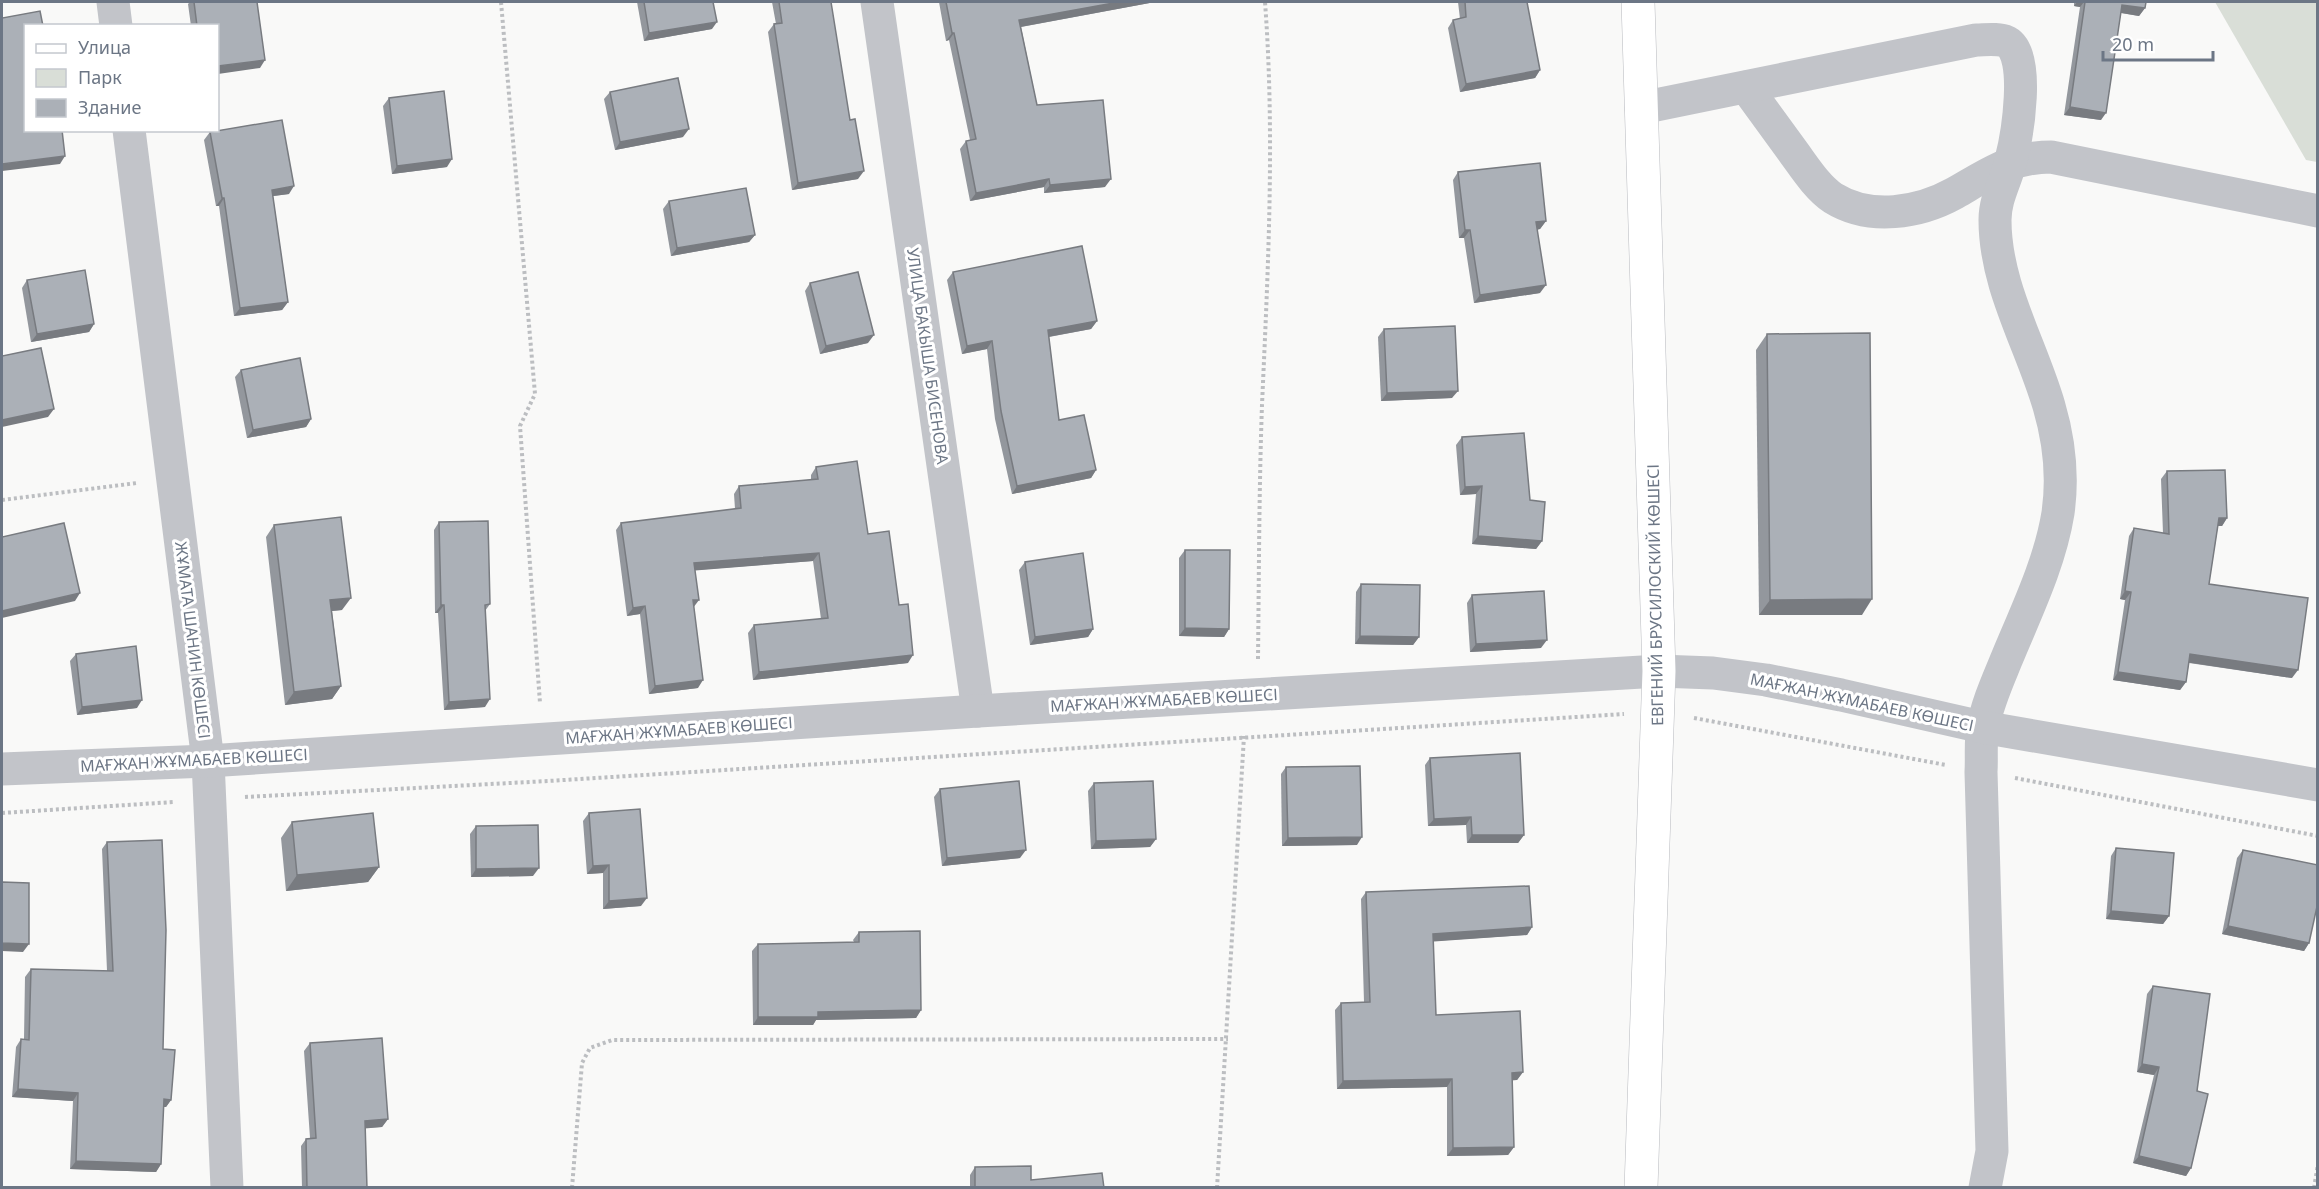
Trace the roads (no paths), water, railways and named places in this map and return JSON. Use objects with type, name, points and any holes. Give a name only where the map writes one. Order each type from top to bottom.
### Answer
[{"type":"main road","name":"ЕВГЕНИЙ БРУСИЛОСКИЙ КӨШЕСІ","points":[[1638,2],[1659,671],[1641,1188]]},
{"type":"street","points":[[113,2],[116,24]]},
{"type":"street","name":"УЛИЦА БАКЫША БИСЕНОВА","points":[[877,2],[978,711]]},
{"type":"street","points":[[1641,108],[1976,40],[1995,39],[2007,43],[2016,52],[2020,77],[2016,136],[1995,208],[1995,246],[2008,296],[2050,407],[2060,474],[2058,514],[2045,562],[1998,679],[1982,727],[1981,772],[1992,1151],[1985,1188]]},
{"type":"street","points":[[1746,87],[1812,177],[1832,197],[1853,207],[1881,213],[1928,206],[2010,162],[2030,157],[2051,157],[2318,211]]},
{"type":"street","name":"ЖҰМАТА ШАНИН КӨШЕСІ","points":[[129,132],[208,761],[227,1188]]},
{"type":"street","name":"МАҒЖАН ЖҰМАБАЕВ КӨШЕСІ","points":[[2,769],[208,761],[978,711],[1659,671],[1766,680],[1841,694],[1982,727],[2318,785]]}]
